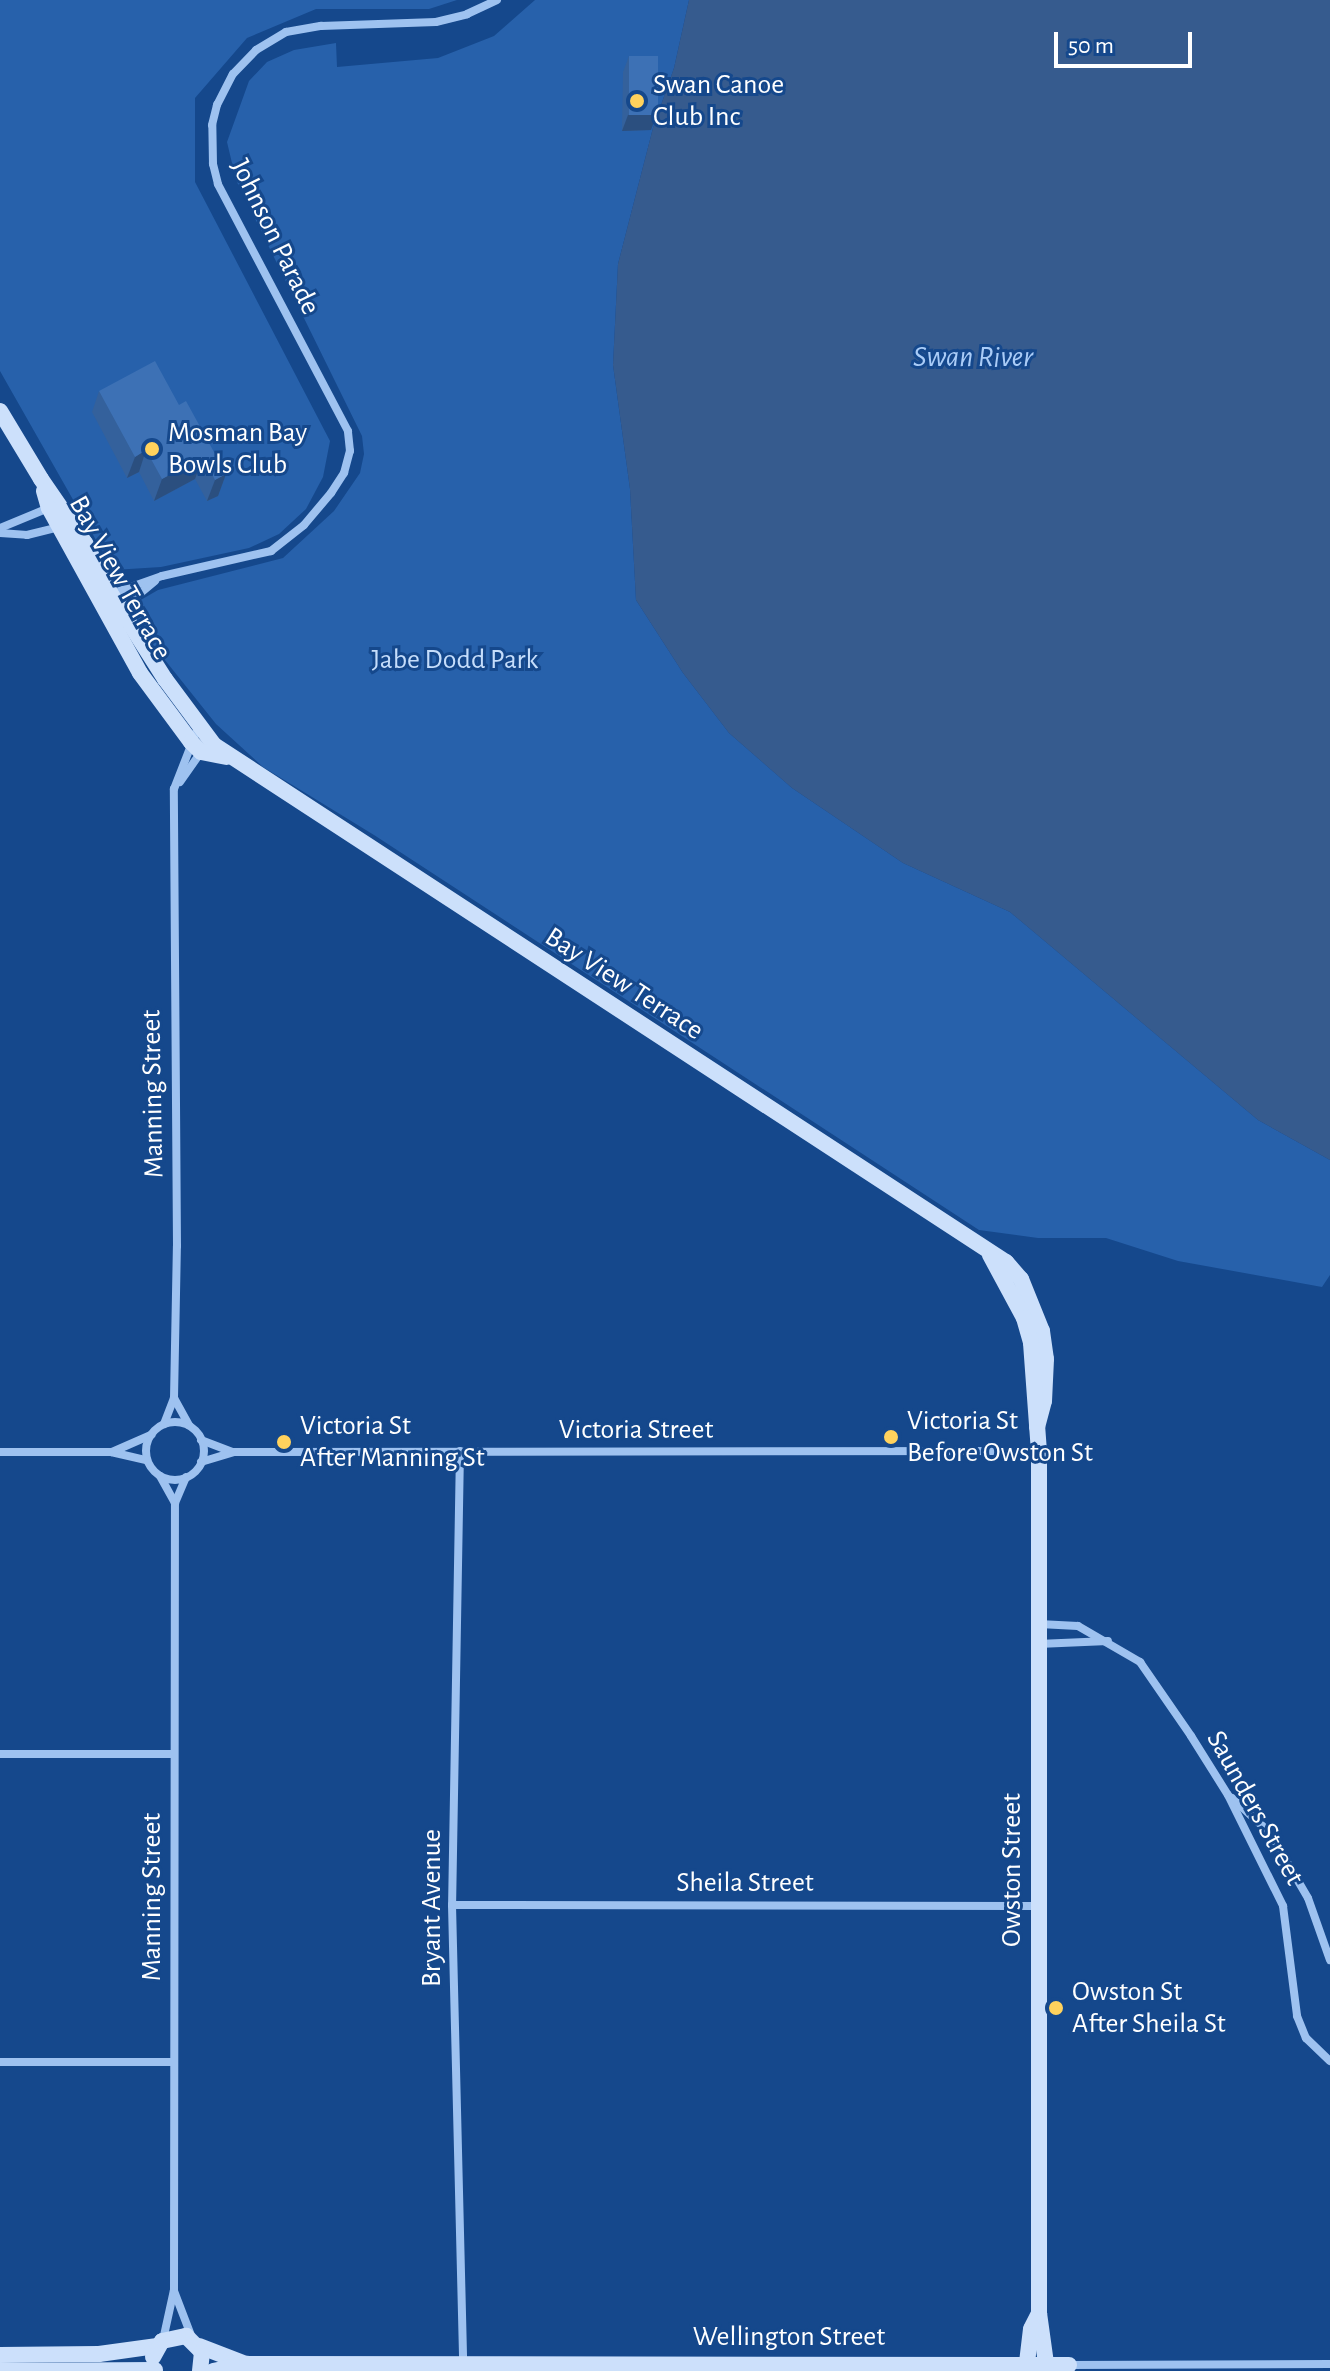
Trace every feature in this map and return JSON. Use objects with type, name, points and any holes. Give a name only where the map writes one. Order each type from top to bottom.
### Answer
[{"type":"street","name":"Johnson Parade","points":[[105,597],[162,576],[271,551],[304,525],[331,493],[344,473],[350,451],[348,431],[218,184],[213,164],[212,125],[217,105],[233,74],[256,50],[286,32],[344,24],[436,22],[467,14],[497,0]]},
{"type":"street","name":"Bay View Terrace","points":[[0,411],[105,597],[200,739],[990,1255],[1025,1304]]},
{"type":"street","points":[[0,531],[54,505]]},
{"type":"street","points":[[0,531],[27,535],[67,526]]},
{"type":"street","name":"Johnson Parade","points":[[115,613],[162,576]]},
{"type":"street","points":[[174,789],[200,739]]},
{"type":"street","name":"Manning Street","points":[[164,1424],[174,1398],[174,789],[200,739]]},
{"type":"street","name":"Owston Street","points":[[1025,1304],[1042,1331],[1046,1359],[1044,1401],[1037,1427],[1039,2313],[1048,2368]]},
{"type":"street","name":"Manning Street","points":[[174,1398],[190,1427]]},
{"type":"street","points":[[111,1452],[151,1435],[164,1424],[190,1427],[201,1440],[201,1462],[186,1477],[168,1479],[159,1475],[147,1460],[146,1451],[151,1435]]},
{"type":"street","name":"Victoria Street","points":[[201,1440],[233,1452]]},
{"type":"street","name":"Bryant Avenue","points":[[460,1451],[452,1905],[463,2365]]},
{"type":"street","name":"Victoria Street","points":[[201,1462],[233,1452],[1039,1451]]},
{"type":"street","points":[[0,1452],[111,1452],[147,1460]]},
{"type":"street","name":"Manning Street","points":[[159,1475],[175,1503]]},
{"type":"street","name":"Manning Street","points":[[160,2344],[174,2290],[175,1503],[186,1477]]},
{"type":"street","name":"Saunders Street","points":[[1038,1624],[1078,1626],[1109,1641],[1140,1662],[1228,1795],[1283,1906],[1297,2016],[1306,2038],[1330,2061]]},
{"type":"street","points":[[1038,1644],[1109,1641]]},
{"type":"street","points":[[0,1754],[174,1754]]},
{"type":"street","points":[[1228,1795],[1270,1833],[1308,1898],[1330,1960]]},
{"type":"street","name":"Sheila Street","points":[[452,1905],[1038,1906]]},
{"type":"street","points":[[0,2062],[174,2062]]},
{"type":"street","name":"Manning Street","points":[[174,2290],[196,2343]]},
{"type":"street","name":"Owston Street","points":[[1026,2368],[1031,2329],[1039,2313]]},
{"type":"street","points":[[0,2355],[99,2354],[160,2344],[178,2335],[196,2343],[203,2360],[200,2371]]},
{"type":"street","name":"Wellington Street","points":[[196,2343],[247,2364]]},
{"type":"street","points":[[0,2371],[155,2370],[160,2344]]},
{"type":"street","name":"Wellington Street","points":[[213,2371],[247,2364],[851,2362],[1026,2368],[1069,2365],[1330,2364]]},
{"type":"green space","points":[[0,0],[457,0],[429,9],[316,9],[247,38],[195,98],[195,182],[330,441],[323,477],[306,509],[279,534],[249,548],[161,567],[113,570],[0,371]]},
{"type":"green space","name":"Jabe Dodd Park","points":[[535,0],[689,0],[674,68],[653,128],[618,264],[613,365],[630,489],[636,600],[683,673],[729,733],[792,788],[903,863],[1010,912],[1258,1120],[1330,1160],[1330,1275],[1322,1287],[1178,1261],[1106,1238],[1038,1238],[979,1230],[374,835],[263,767],[216,724],[137,625],[131,614],[139,601],[158,590],[283,558],[334,511],[360,473],[364,454],[362,436],[236,180],[227,142],[249,81],[267,62],[294,50],[336,43],[337,67],[438,58],[494,36]]},
{"type":"water","name":"Swan River","points":[[689,0],[1330,0],[1330,1160],[1258,1120],[1010,912],[903,863],[792,788],[729,733],[683,673],[636,600],[630,489],[613,365],[618,264],[653,128],[674,68]]},
{"type":"building","points":[[629,56],[658,56],[658,115],[629,115]]},
{"type":"building","points":[[155,361],[179,405],[186,401],[226,474],[215,480],[203,457],[162,479],[146,450],[135,457],[99,391]]},
{"type":"place","name":"Swan Canoe Club Inc","points":[[637,101]]},
{"type":"place","name":"Mosman Bay Bowls Club","points":[[152,449]]},
{"type":"place","name":"Victoria St Before Owston St","points":[[891,1437]]},
{"type":"place","name":"Victoria St After Manning St","points":[[284,1442]]},
{"type":"place","name":"Owston St After Sheila St","points":[[1056,2008]]}]
